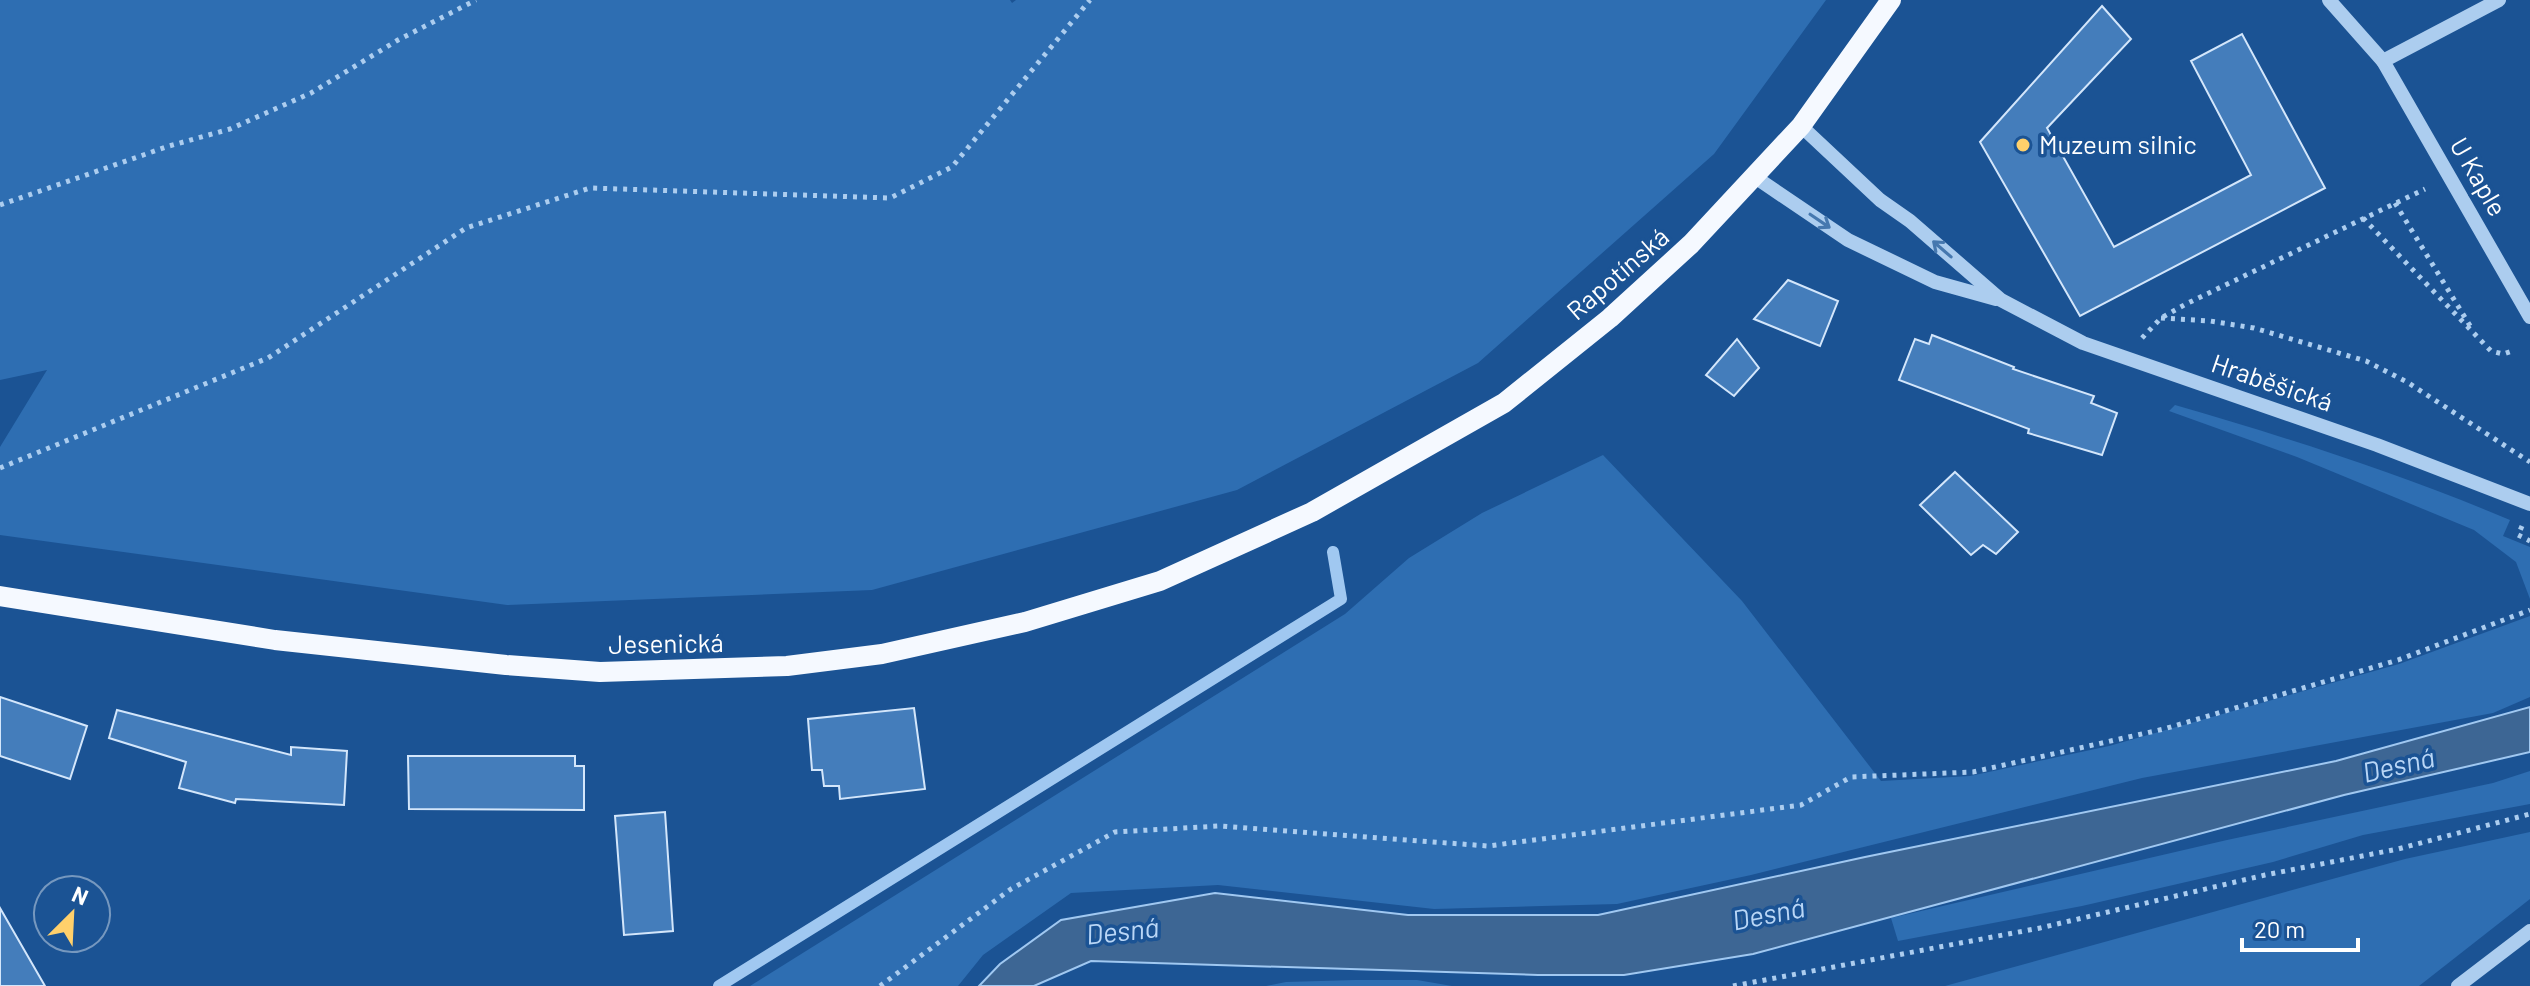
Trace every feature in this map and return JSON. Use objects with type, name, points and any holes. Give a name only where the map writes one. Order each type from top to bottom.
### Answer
[{"type":"main road","name":"Rapotínská","points":[[1312,512],[1504,403],[1610,318],[1691,244],[1801,126],[1891,0]]},
{"type":"main road","name":"Jesenická","points":[[0,596],[275,640],[506,665],[600,672],[787,666],[882,654],[1025,622],[1160,581],[1312,512]]},
{"type":"street","name":"U Kaple","points":[[2329,0],[2383,61],[2530,317]]},
{"type":"street","points":[[2383,61],[2499,0]]},
{"type":"street","name":"Hraběšická","points":[[1801,126],[1880,200],[1910,221],[2001,300]]},
{"type":"street","name":"Hraběšická","points":[[1755,177],[1848,240],[1935,282],[2001,300],[2083,343],[2377,445],[2530,504]]},
{"type":"street","points":[[2458,986],[2530,931]]},
{"type":"path","points":[[0,205],[169,146],[230,129],[311,93],[398,40],[476,0]]},
{"type":"path","points":[[0,468],[268,358],[466,228],[590,188],[890,198],[952,167],[1090,0]]},
{"type":"path","points":[[2137,346],[2161,318],[2186,304],[2450,177]]},
{"type":"path","points":[[2395,203],[2476,336]]},
{"type":"path","points":[[2363,218],[2491,351],[2503,354],[2512,351]]},
{"type":"path","points":[[2161,318],[2254,328],[2366,361],[2407,382],[2530,462]]},
{"type":"path","points":[[880,986],[1011,889],[1115,832],[1219,826],[1488,846],[1801,805],[1851,777],[1973,772],[2164,729],[2398,660],[2530,610]]},
{"type":"path","points":[[1733,986],[2040,928],[2265,875],[2398,849],[2530,814]]},
{"type":"shaded area","points":[[0,0],[1010,0],[1012,3],[1016,0],[1826,0],[1714,154],[1478,363],[1237,490],[872,590],[507,605],[0,535],[0,447],[47,370],[0,380]]},
{"type":"shaded area","points":[[2175,405],[2344,458],[2510,520],[2503,536],[2530,547],[2530,599],[2516,562],[2474,530],[2297,457],[2169,411]]},
{"type":"shaded area","points":[[1603,455],[1742,601],[1881,781],[1970,776],[2109,746],[2399,664],[2530,616],[2530,697],[2493,713],[2142,778],[1751,875],[1617,904],[1434,909],[1218,885],[1071,893],[983,955],[958,986],[750,986],[1345,614],[1409,558],[1482,513]]},
{"type":"shaded area","points":[[2530,771],[2530,804],[2363,835],[2273,862],[2082,906],[1898,941],[1891,918],[2227,840],[2493,783]]},
{"type":"shaded area","points":[[2530,832],[2530,899],[2419,986],[1945,986],[2405,859]]},
{"type":"shaded area","points":[[1417,980],[1452,986],[1266,986],[1286,982]]},
{"type":"water","name":"Desná","points":[[2530,707],[2530,752],[2344,795],[1753,954],[1624,975],[1091,961],[1034,986],[979,986],[1000,964],[1061,920],[1215,893],[1408,915],[1598,915],[2336,761]]},
{"type":"building","points":[[2102,6],[2131,39],[2047,128],[2114,247],[2251,175],[2191,61],[2242,34],[2325,188],[2080,316],[1980,142]]},
{"type":"building","points":[[1788,280],[1838,301],[1820,346],[1754,319]]},
{"type":"building","points":[[1932,335],[2013,369],[2094,396],[2091,403],[2117,413],[2102,455],[2028,433],[2029,429],[1899,380],[1915,339],[1929,344]]},
{"type":"building","points":[[1737,339],[1759,368],[1734,396],[1706,375]]},
{"type":"building","points":[[1955,472],[2018,532],[1996,554],[1983,545],[1971,555],[1920,505]]},
{"type":"building","points":[[0,697],[87,726],[70,779],[0,756]]},
{"type":"building","points":[[914,708],[925,789],[840,799],[839,786],[824,786],[822,770],[812,770],[808,719]]},
{"type":"building","points":[[117,710],[291,755],[291,747],[347,751],[344,805],[236,799],[235,803],[179,788],[186,762],[109,738]]},
{"type":"building","points":[[408,756],[575,756],[575,766],[584,766],[584,810],[409,809]]},
{"type":"building","points":[[665,812],[673,931],[624,935],[615,816]]},
{"type":"building","points":[[0,908],[45,986],[0,986]]},
{"type":"waterway","points":[[719,986],[1341,599],[1333,552]]},
{"type":"place","name":"Muzeum silnic","points":[[2023,145]]}]
